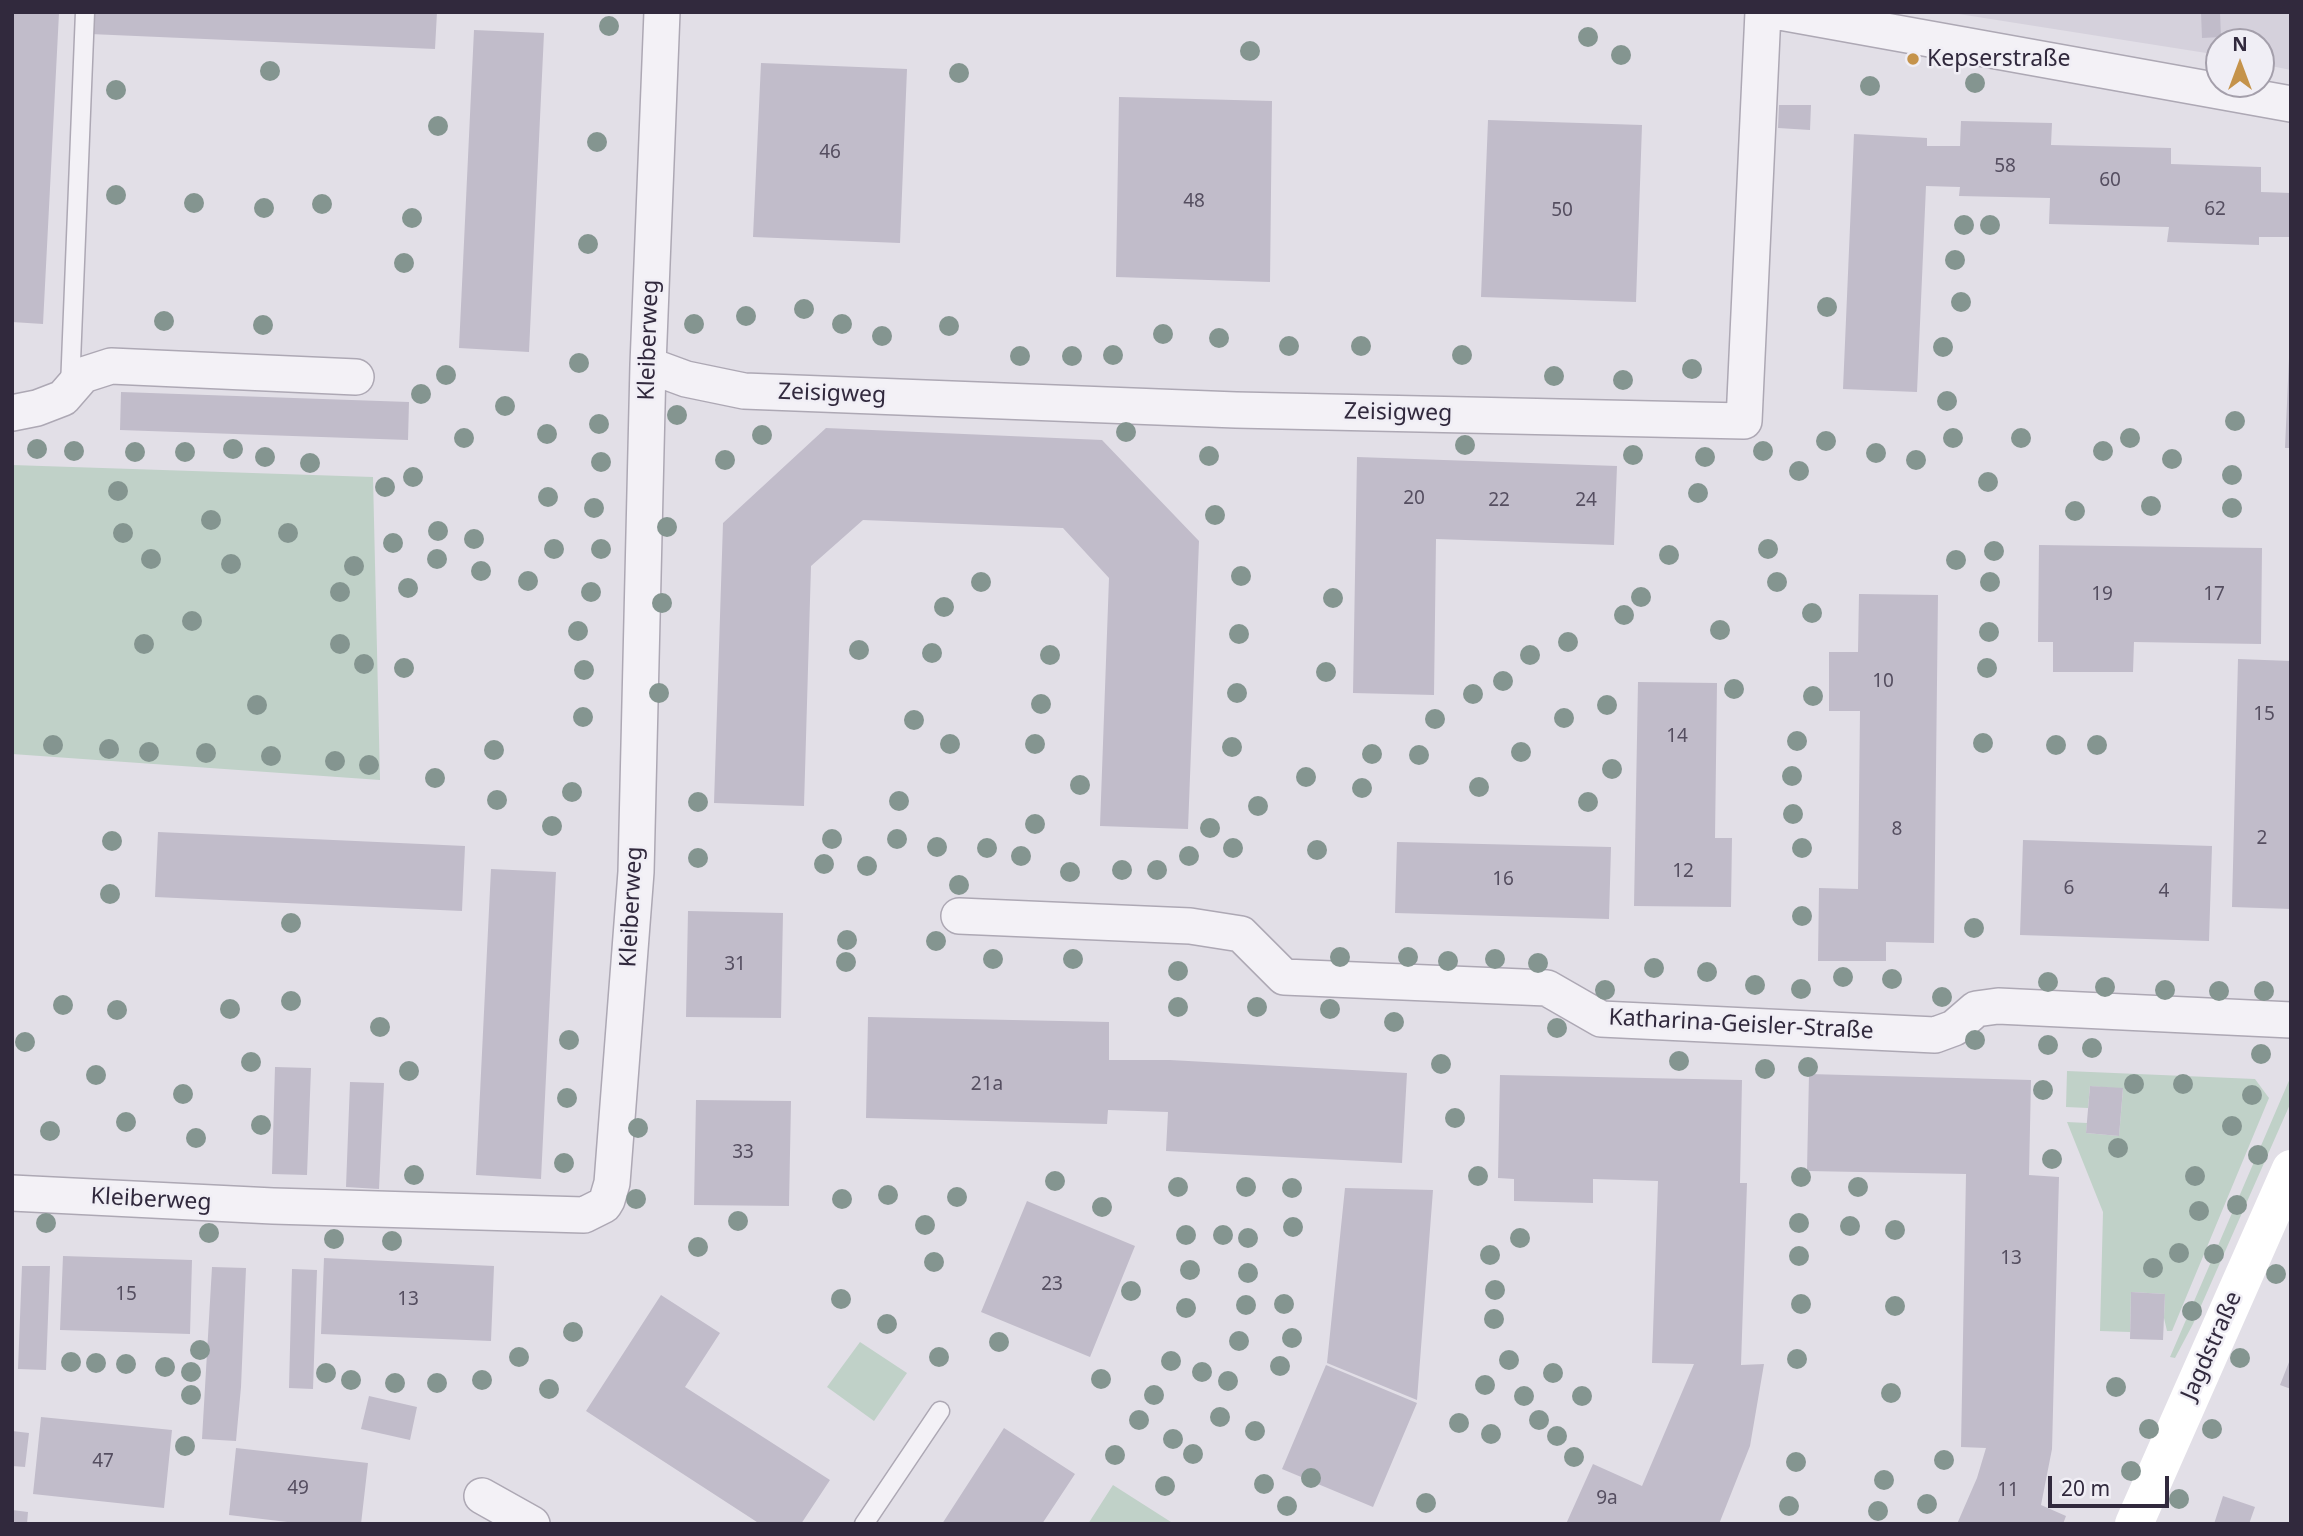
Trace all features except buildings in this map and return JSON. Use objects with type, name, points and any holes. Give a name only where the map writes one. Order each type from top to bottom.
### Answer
[{"type":"street","name":"Kleiberweg","points":[[12,1193],[299,1207],[584,1215],[604,1205],[612,1183],[636,872],[648,365],[662,12]]},
{"type":"street","name":"Zeisigweg","points":[[648,365],[685,379],[744,391],[1236,410],[1744,421],[1763,12]]},
{"type":"street","points":[[1780,12],[2291,104]]},
{"type":"street","points":[[12,413],[37,408],[64,398],[83,375],[111,366],[356,377]]},
{"type":"street","name":"Katharina-Geisler-Straße","points":[[958,916],[1190,926],[1241,934],[1284,977],[1547,988],[1601,1019],[1935,1035],[1954,1028],[1976,1009],[1998,1006],[2291,1020]]},
{"type":"street","name":"Jagdstraße","points":[[2134,1524],[2291,1169]]},
{"type":"street","points":[[482,1496],[532,1524]]},
{"type":"lane","points":[[70,390],[85,12]]},
{"type":"lane","points":[[864,1524],[940,1411]]},
{"type":"shaded area","points":[[1946,12],[2291,12],[2291,70],[2275,67],[2275,28],[2205,28],[2205,53]]},
{"type":"shaded area","points":[[12,465],[373,477],[380,780],[12,754]]},
{"type":"shaded area","points":[[2067,1071],[2255,1079],[2269,1098],[2172,1331],[2167,1331],[2164,1318],[2165,1294],[2131,1292],[2130,1332],[2100,1331],[2103,1212],[2067,1122],[2087,1123],[2086,1133],[2119,1136],[2123,1089],[2090,1086],[2088,1108],[2066,1107]]},
{"type":"shaded area","points":[[2291,1076],[2291,1102],[2193,1324],[2175,1358],[2170,1357]]},
{"type":"shaded area","points":[[860,1342],[907,1373],[874,1421],[827,1387]]},
{"type":"shaded area","points":[[1113,1485],[1171,1522],[1088,1524]]},
{"type":"place","name":"Kepserstraße","points":[[1913,59]]}]
